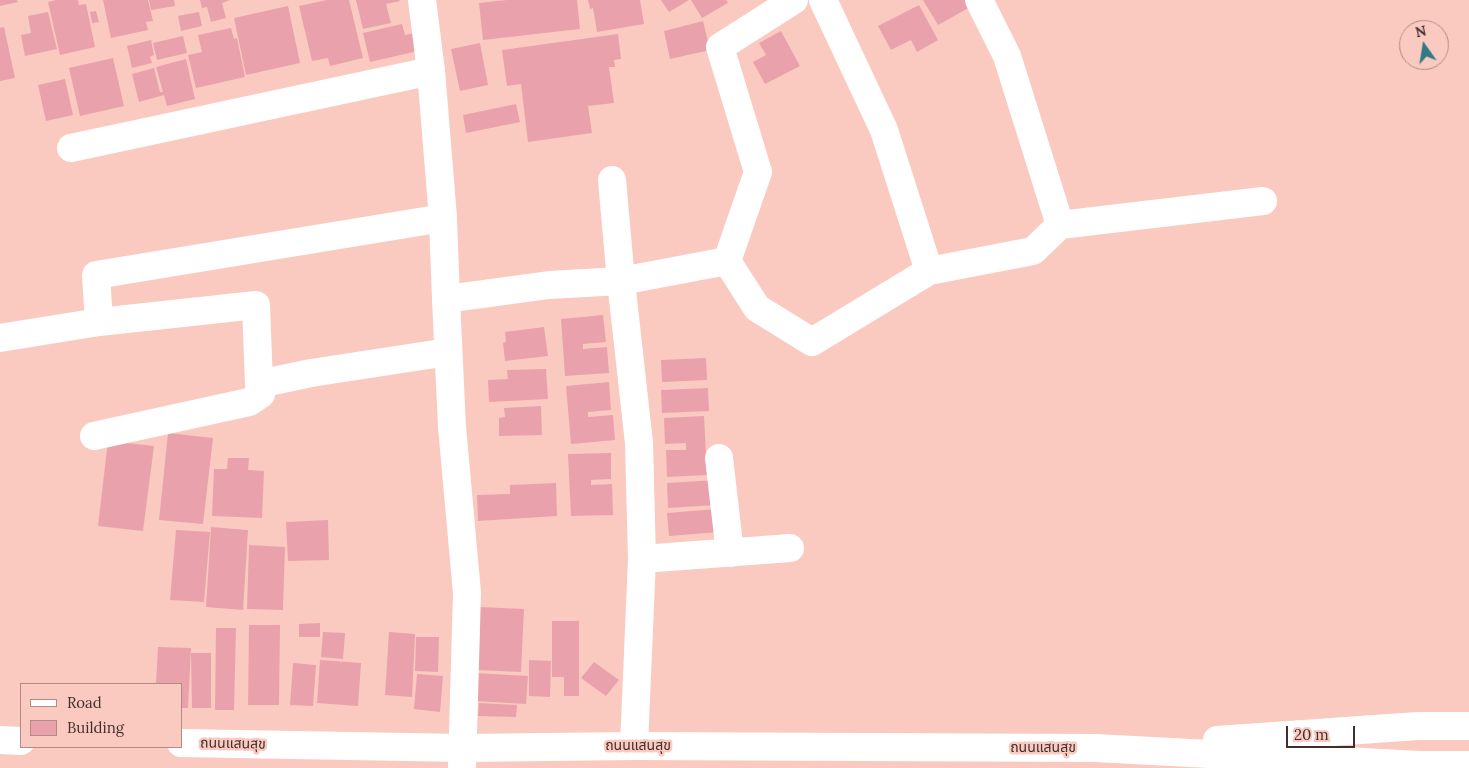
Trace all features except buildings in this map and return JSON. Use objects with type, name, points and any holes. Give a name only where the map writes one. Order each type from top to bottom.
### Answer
[{"type":"street","points":[[422,0],[431,71],[443,218],[452,427],[467,593],[462,758]]},
{"type":"street","points":[[727,261],[758,172],[720,47],[794,0]]},
{"type":"street","points":[[823,0],[884,130],[929,271]]},
{"type":"street","points":[[979,0],[1007,56],[1060,225]]},
{"type":"street","points":[[71,148],[431,71]]},
{"type":"street","points":[[612,180],[639,443],[642,559],[634,746]]},
{"type":"street","points":[[727,261],[756,308],[812,342],[929,271],[1033,251],[1060,225],[1263,201]]},
{"type":"street","points":[[99,322],[96,275],[443,218]]},
{"type":"street","points":[[446,299],[548,285],[621,281],[727,261]]},
{"type":"street","points":[[0,338],[99,322],[256,305],[260,394],[249,402],[94,436]]},
{"type":"street","points":[[259,384],[311,373],[448,352]]},
{"type":"street","points":[[719,458],[730,553]]},
{"type":"street","points":[[642,559],[790,548]]},
{"type":"street","name":"ถนนแสนสุข","points":[[1096,748],[1418,726],[1469,726]]},
{"type":"street","points":[[0,740],[20,741]]},
{"type":"street","name":"ถนนแสนสุข","points":[[182,743],[462,758],[634,746],[1096,748],[1420,766],[1469,765]]}]
